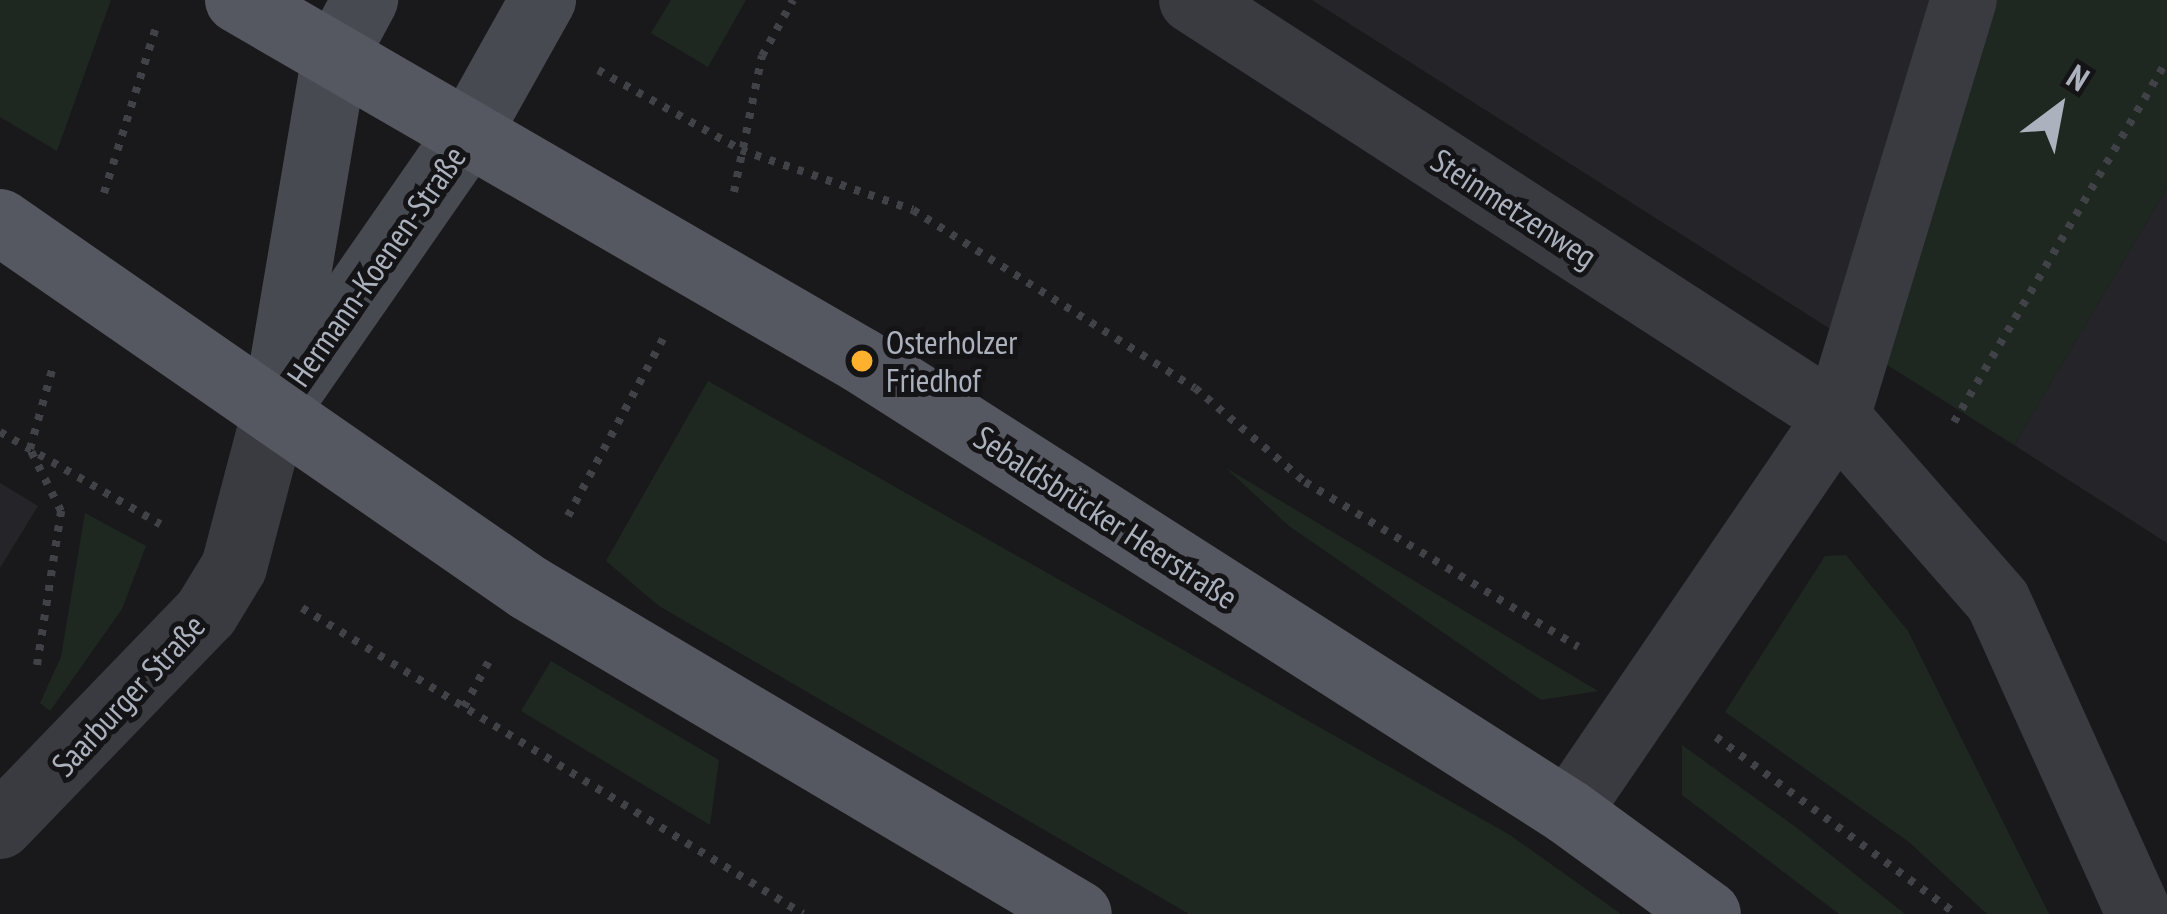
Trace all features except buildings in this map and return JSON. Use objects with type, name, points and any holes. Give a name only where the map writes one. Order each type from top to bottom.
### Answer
[{"type":"main road","name":"Sebaldsbrücker Heerstraße","points":[[238,0],[350,28],[468,134],[702,268],[1568,812],[1708,914]]},
{"type":"main road","name":"Hermann-Koenen-Straße","points":[[275,412],[468,134],[534,15]]},
{"type":"main road","name":"Hermann-Koenen-Straße","points":[[275,412],[350,28]]},
{"type":"main road","points":[[0,222],[529,588],[1079,914]]},
{"type":"street","name":"Steinmetzenweg","points":[[1192,0],[1837,417],[1906,503],[1998,601],[2139,914]]},
{"type":"street","points":[[1568,812],[1837,417],[1964,0]]},
{"type":"street","name":"Saarburger Straße","points":[[0,826],[206,614],[234,567],[275,412]]},
{"type":"path","points":[[464,707],[730,219],[762,56],[794,0]]},
{"type":"path","points":[[534,15],[741,149],[913,210],[1195,388],[1305,482],[1649,691],[1956,914]]},
{"type":"path","points":[[1906,503],[2167,61]]},
{"type":"path","points":[[0,432],[234,567],[803,914]]},
{"type":"path","points":[[30,449],[61,512],[56,583],[27,684],[52,776]]},
{"type":"shaded area","points":[[0,0],[111,0],[57,151],[0,117]]},
{"type":"shaded area","points":[[671,0],[746,0],[708,67],[651,33]]},
{"type":"shaded area","points":[[1312,0],[1947,0],[1846,339]]},
{"type":"shaded area","points":[[1947,0],[2167,0],[2167,188],[2014,445],[1846,339]]},
{"type":"shaded area","points":[[2167,188],[2167,543],[2014,445]]},
{"type":"shaded area","points":[[708,381],[1510,835],[1621,914],[1189,914],[659,606],[606,561]]},
{"type":"shaded area","points":[[1226,468],[1598,691],[1541,700],[1289,526]]},
{"type":"shaded area","points":[[0,483],[38,506],[0,568]]},
{"type":"shaded area","points":[[85,513],[146,546],[122,609],[50,711],[40,703],[61,657]]},
{"type":"shaded area","points":[[1846,555],[1908,631],[2049,914],[1987,914],[1909,842],[1725,712],[1825,556]]},
{"type":"shaded area","points":[[551,661],[719,760],[710,825],[521,711]]},
{"type":"shaded area","points":[[1682,745],[1905,914],[1839,914],[1682,795]]},
{"type":"place","name":"Osterholzer Friedhof","points":[[862,361]]}]
